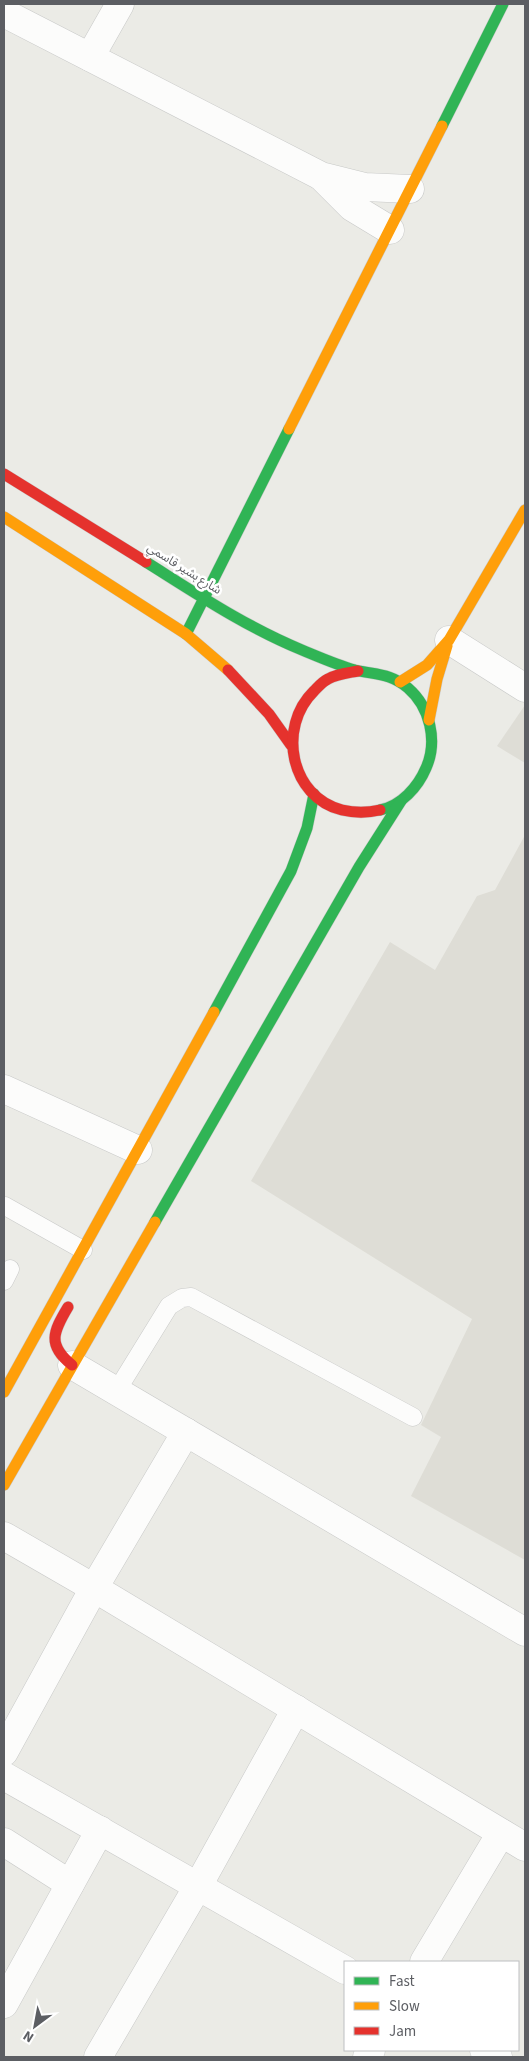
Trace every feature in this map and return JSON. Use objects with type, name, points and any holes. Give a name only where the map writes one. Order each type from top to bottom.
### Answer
[{"type":"main road","points":[[186,634],[503,4]]},
{"type":"main road","name":"شارع بشير قاسمي","points":[[4,474],[253,627],[288,644],[358,671]]},
{"type":"main road","points":[[400,682],[427,665],[449,640],[525,510]]},
{"type":"main road","points":[[4,517],[186,634],[216,658],[244,685],[269,714],[291,745]]},
{"type":"main road","points":[[429,720],[437,679],[449,640]]},
{"type":"main road","points":[[358,671],[372,672],[400,682],[412,692],[422,705],[429,720],[433,738],[431,756],[425,774],[415,789],[400,801],[384,809],[366,813],[347,811],[330,805],[314,794],[294,764],[291,745],[292,727],[298,709],[309,694],[323,682],[340,674],[358,671]]},
{"type":"main road","points":[[6,1383],[120,1184],[296,862],[312,818],[314,794]]},
{"type":"main road","points":[[4,1485],[349,884],[400,801]]},
{"type":"main road","points":[[120,1184],[120,1206]]},
{"type":"main road","points":[[72,1365],[58,1352],[54,1337],[55,1329],[75,1295]]},
{"type":"street","points":[[90,57],[120,4]]},
{"type":"street","points":[[4,13],[321,176],[365,187],[410,189]]},
{"type":"street","points":[[321,176],[352,207],[390,230]]},
{"type":"street","points":[[449,640],[525,688]]},
{"type":"street","points":[[4,1089],[138,1150]]},
{"type":"street","points":[[72,1365],[525,1632]]},
{"type":"street","points":[[4,1752],[94,1588],[186,1432]]},
{"type":"street","points":[[4,1536],[525,1847]]},
{"type":"street","points":[[98,2057],[198,1886],[296,1709]]},
{"type":"street","points":[[4,1776],[344,1969]]},
{"type":"street","points":[[4,2004],[100,1830]]},
{"type":"street","points":[[425,1961],[502,1833]]},
{"type":"street","points":[[4,1842],[70,1884]]},
{"type":"street","points":[[486,2051],[498,2057]]},
{"type":"lane","points":[[5,1206],[83,1250]]},
{"type":"lane","points":[[116,1392],[169,1306],[182,1298],[190,1297],[413,1417]]},
{"type":"shaded area","points":[[525,705],[525,763],[497,746]]},
{"type":"shaded area","points":[[525,835],[525,1560],[411,1496],[441,1437],[421,1425],[472,1319],[251,1181],[390,942],[435,970],[477,896],[495,890]]},
{"type":"traffic: fast","points":[[442,126],[503,4]]},
{"type":"traffic: fast","points":[[186,634],[289,429]]},
{"type":"traffic: fast","points":[[146,562],[222,609],[281,641],[355,670],[383,675],[401,683],[416,696],[427,715],[430,725],[430,758],[423,775],[408,795],[388,808],[380,810]]},
{"type":"traffic: fast","points":[[214,1012],[291,871],[307,828],[314,794]]},
{"type":"traffic: fast","points":[[155,1222],[359,867],[401,801]]},
{"type":"traffic: slow","points":[[289,429],[442,126]]},
{"type":"traffic: slow","points":[[400,682],[427,665],[449,640],[525,510]]},
{"type":"traffic: slow","points":[[4,517],[186,634],[228,670]]},
{"type":"traffic: slow","points":[[429,720],[437,679],[447,646]]},
{"type":"traffic: slow","points":[[4,1392],[214,1012]]},
{"type":"traffic: slow","points":[[4,1485],[155,1222]]},
{"type":"traffic: jam","points":[[4,474],[146,562]]},
{"type":"traffic: jam","points":[[228,670],[269,714],[291,745]]},
{"type":"traffic: jam","points":[[358,671],[331,677],[326,680],[302,706],[295,723],[293,741],[295,759],[301,776],[310,791],[324,803],[352,812],[380,810]]},
{"type":"traffic: jam","points":[[68,1307],[56,1331],[55,1338],[59,1351],[72,1365]]}]
